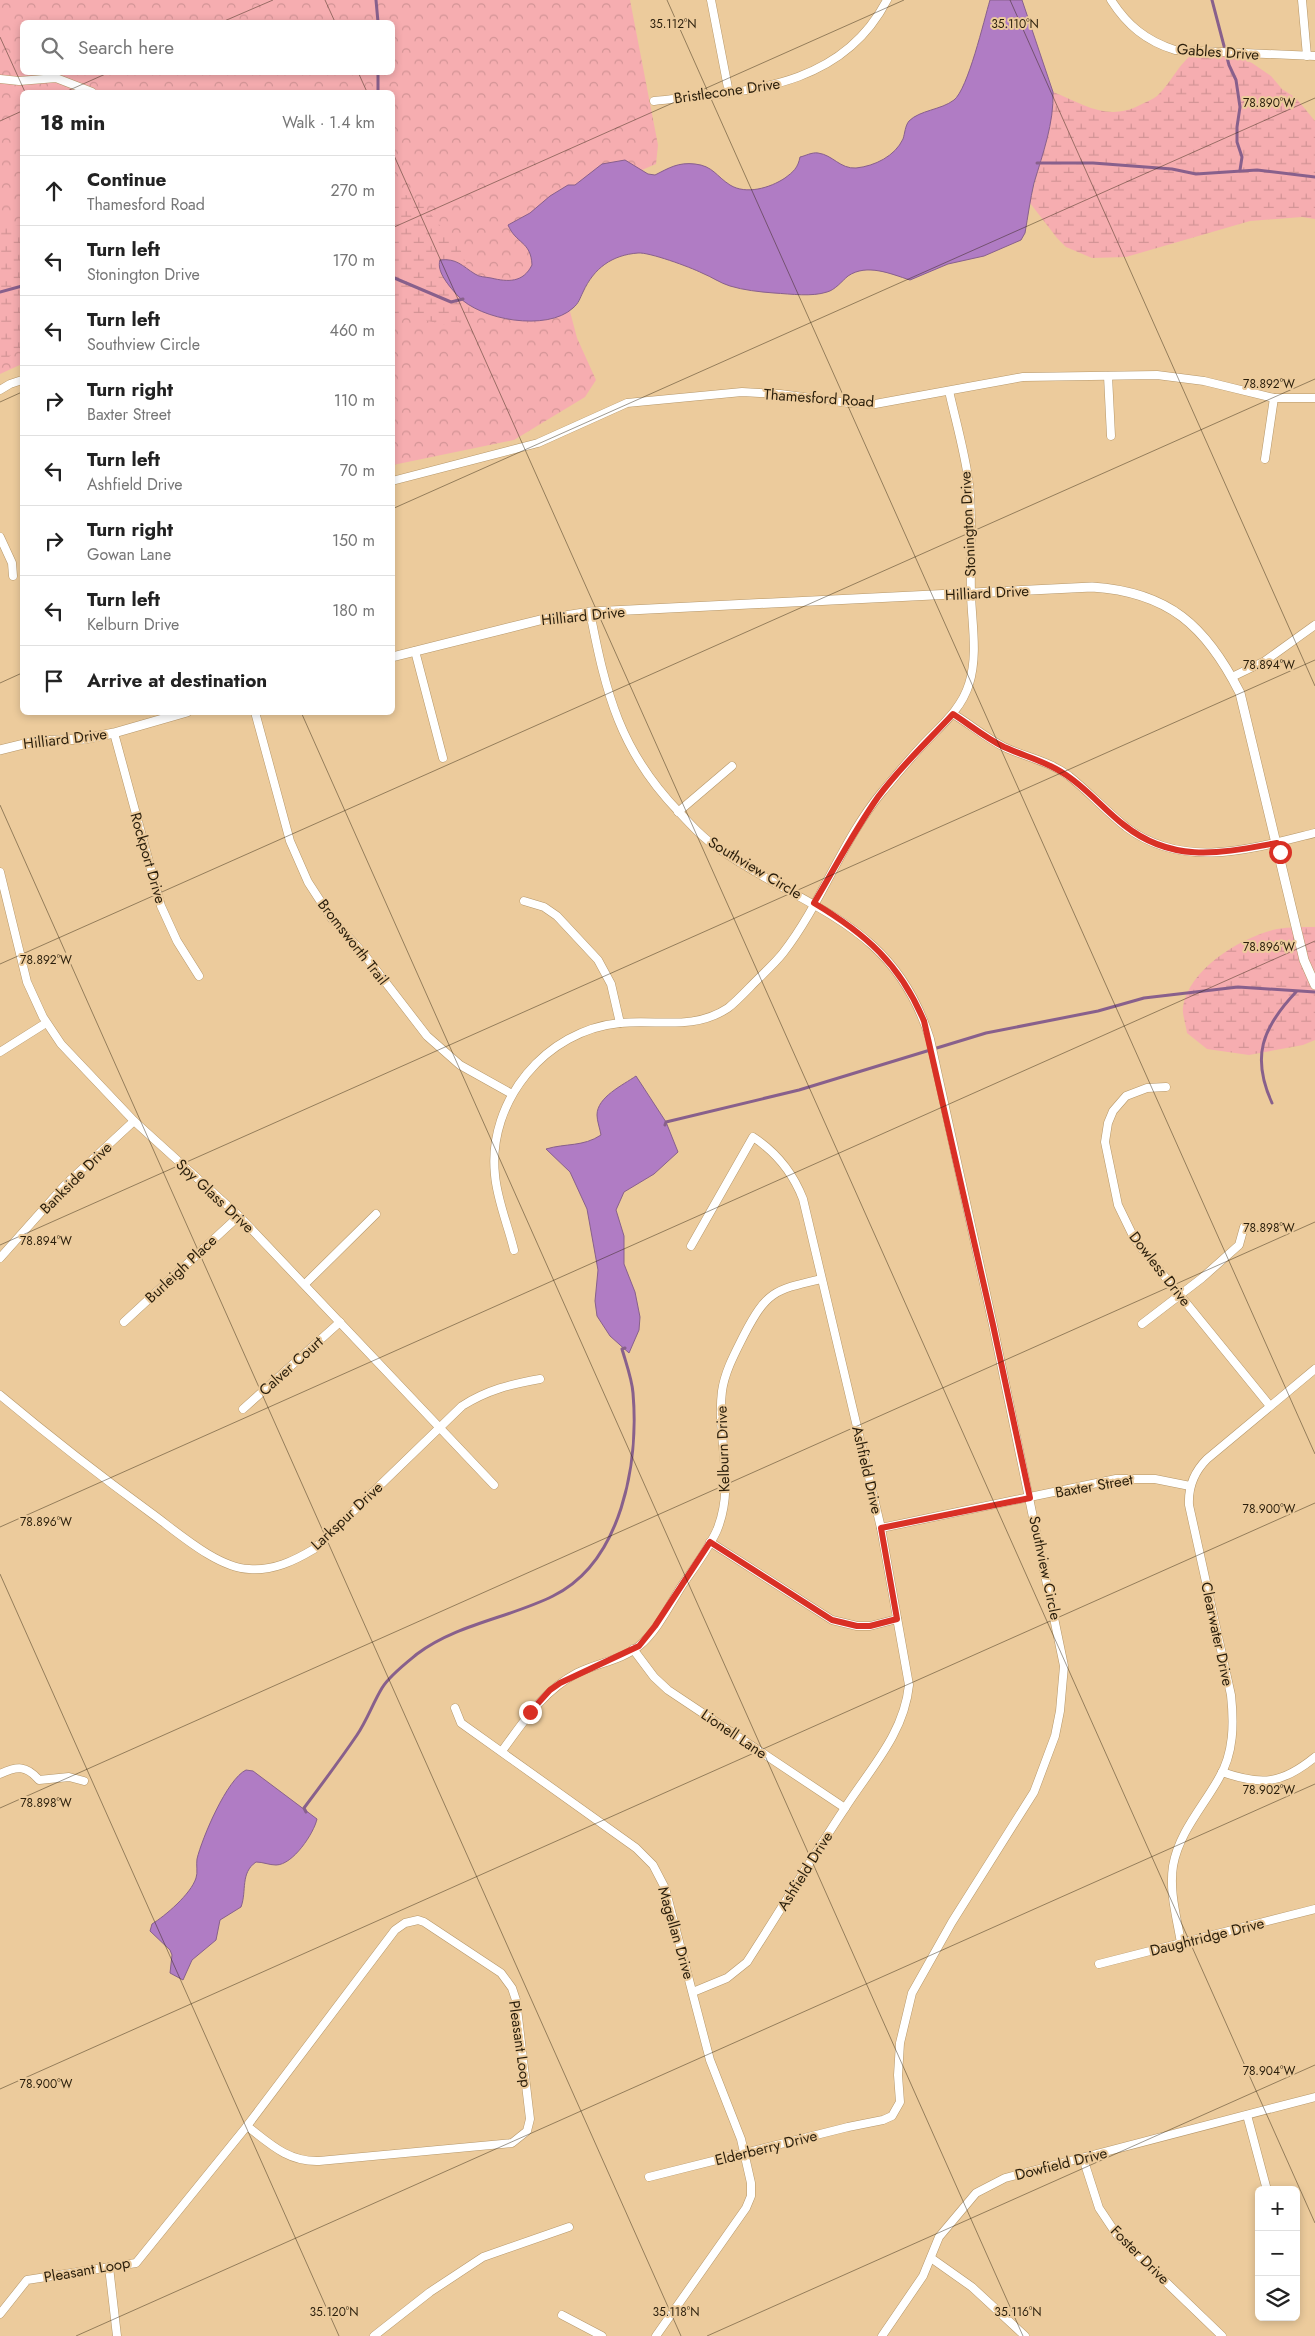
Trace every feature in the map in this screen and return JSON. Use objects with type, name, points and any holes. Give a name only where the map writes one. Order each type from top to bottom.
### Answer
[{"type":"street","points":[[711,0],[729,93]]},
{"type":"street","name":"Bristlecone Drive","points":[[654,101],[729,93],[781,84],[822,66],[857,39],[878,15],[886,0]]},
{"type":"street","name":"Gables Drive","points":[[1111,0],[1121,16],[1135,30],[1151,41],[1169,48],[1186,52],[1311,56]]},
{"type":"street","points":[[1302,0],[1311,56]]},
{"type":"street","points":[[0,79],[19,81],[56,78],[87,90]]},
{"type":"street","name":"Thamesford Road","points":[[395,480],[538,443],[627,403],[742,392],[875,404],[949,391],[985,382],[1023,377],[1157,375],[1180,377],[1274,398],[1315,398]]},
{"type":"street","points":[[1108,376],[1111,436]]},
{"type":"street","points":[[0,390],[20,381]]},
{"type":"street","name":"Stonington Drive","points":[[514,1250],[498,1194],[494,1157],[499,1125],[512,1094],[536,1062],[557,1047],[592,1030],[620,1023],[692,1023],[705,1020],[728,1008],[784,952],[860,823],[879,796],[953,714],[969,687],[972,668],[969,484],[949,391]]},
{"type":"street","points":[[1265,459],[1274,398]]},
{"type":"street","points":[[0,537],[12,563],[13,576]]},
{"type":"street","name":"Hilliard Drive","points":[[395,657],[540,620],[590,612],[1092,587],[1138,593],[1174,612],[1195,628],[1219,654],[1240,693],[1304,960],[1315,985]]},
{"type":"street","name":"Southview Circle","points":[[590,612],[602,675],[618,722],[630,748],[648,776],[678,812],[717,848],[844,921],[883,954],[907,986],[924,1021],[993,1325],[1063,1653],[1063,1686],[1055,1736],[1034,1792],[952,1922],[912,1993],[900,2043],[898,2075],[900,2102],[892,2116],[883,2120]]},
{"type":"street","points":[[1232,677],[1265,661],[1315,625]]},
{"type":"street","points":[[415,652],[443,758]]},
{"type":"street","points":[[953,714],[1005,747],[1053,766],[1069,776],[1125,826],[1141,837],[1177,851],[1209,854],[1277,843],[1315,833]]},
{"type":"street","name":"Hilliard Drive","points":[[0,750],[36,741],[84,739],[114,733],[177,715]]},
{"type":"street","name":"Bromsworth Trail","points":[[256,715],[290,841],[308,882],[332,919],[363,953],[427,1036],[460,1065],[512,1094]]},
{"type":"street","name":"Rockport Drive","points":[[114,733],[161,906],[177,942],[199,976]]},
{"type":"street","points":[[678,812],[732,766]]},
{"type":"street","name":"Spy Glass Drive","points":[[0,872],[3,896],[27,982],[46,1023],[61,1044],[134,1121],[239,1216],[494,1485]]},
{"type":"street","points":[[524,901],[544,907],[557,916],[598,960],[611,984],[620,1023]]},
{"type":"street","points":[[0,1052],[46,1023]]},
{"type":"street","name":"Dowless Drive","points":[[1166,1087],[1147,1088],[1126,1096],[1113,1111],[1108,1123],[1105,1142],[1118,1205],[1125,1223],[1135,1240],[1270,1406]]},
{"type":"street","name":"Bankside Drive","points":[[0,1258],[66,1184],[134,1121]]},
{"type":"street","name":"Ashfield Drive","points":[[691,1246],[753,1137],[777,1155],[795,1182],[803,1199],[881,1528],[908,1672],[905,1711],[895,1734],[845,1808],[747,1962],[726,1978],[693,1992]]},
{"type":"street","points":[[305,1284],[376,1214]]},
{"type":"street","name":"Burleigh Place","points":[[124,1322],[239,1216]]},
{"type":"street","points":[[1142,1324],[1180,1295],[1239,1245],[1244,1227]]},
{"type":"street","name":"Kelburn Drive","points":[[502,1751],[530,1712],[550,1690],[577,1674],[618,1658],[639,1646],[655,1626],[710,1542],[723,1511],[726,1492],[721,1404],[724,1378],[729,1366],[757,1310],[770,1296],[793,1284],[821,1279]]},
{"type":"street","name":"Calver Court","points":[[243,1409],[340,1322]]},
{"type":"street","name":"Clearwater Drive","points":[[1182,1942],[1173,1898],[1173,1866],[1181,1840],[1222,1772],[1232,1734],[1231,1696],[1189,1505],[1190,1486],[1201,1465],[1315,1369]]},
{"type":"street","name":"Larkspur Drive","points":[[0,1395],[103,1478],[188,1540],[222,1562],[248,1570],[293,1561],[314,1549],[462,1406],[479,1395],[496,1388],[540,1379]]},
{"type":"street","name":"Baxter Street","points":[[881,1528],[1116,1479],[1136,1477],[1190,1486]]},
{"type":"street","points":[[710,1542],[832,1620],[857,1626],[870,1626],[897,1619]]},
{"type":"street","name":"Lionell Lane","points":[[633,1649],[654,1677],[668,1690],[845,1808]]},
{"type":"street","name":"Magellan Drive","points":[[455,1708],[461,1723],[636,1848],[653,1865],[665,1888],[710,2060],[744,2154]]},
{"type":"street","points":[[1222,1772],[1249,1781],[1275,1780],[1299,1771],[1315,1757]]},
{"type":"street","points":[[0,1774],[17,1766],[30,1770],[39,1780],[69,1777],[84,1781]]},
{"type":"street","name":"Daughtridge Drive","points":[[1099,1964],[1315,1909]]},
{"type":"street","name":"Pleasant Loop","points":[[0,2314],[27,2280],[136,2263],[246,2126],[395,1930],[405,1923],[424,1922],[496,1968],[512,1988],[516,2000],[530,2119],[527,2131],[518,2140],[503,2144],[306,2162],[282,2154],[246,2126]]},
{"type":"street","name":"Dowfield Drive","points":[[882,2336],[923,2276],[939,2237],[976,2193],[1005,2178],[1315,2097]]},
{"type":"street","points":[[1247,2115],[1266,2186]]},
{"type":"street","name":"Elderberry Drive","points":[[649,2177],[883,2120]]},
{"type":"street","points":[[656,2336],[746,2208],[751,2190],[744,2154]]},
{"type":"street","name":"Foster Drive","points":[[1083,2158],[1099,2208],[1117,2235],[1222,2336]]},
{"type":"street","points":[[374,2336],[430,2292],[484,2257],[569,2227]]},
{"type":"street","points":[[931,2258],[972,2287],[1025,2336]]},
{"type":"street","points":[[109,2267],[117,2336]]},
{"type":"street","points":[[562,2314],[602,2336]]},
{"type":"green space","points":[[0,0],[630,0],[658,145],[656,164],[630,175],[563,285],[577,338],[596,380],[585,397],[514,440],[395,465],[395,90],[20,90],[20,365],[0,374]]},
{"type":"green space","points":[[1200,49],[1227,52],[1252,63],[1271,76],[1282,89],[1296,98],[1315,121],[1315,219],[1302,217],[1250,221],[1126,257],[1092,258],[1066,247],[1030,203],[1053,105],[1053,92],[1085,106],[1106,112],[1128,110],[1157,96],[1181,65]]},
{"type":"green space","points":[[395,191],[419,200],[461,251],[467,266],[448,259],[441,272],[454,291],[481,310],[474,316],[450,326],[395,313]]},
{"type":"green space","points":[[20,225],[20,349],[0,363],[0,228]]},
{"type":"green space","points":[[1315,927],[1315,1040],[1303,1045],[1249,1055],[1207,1049],[1187,1033],[1183,1007],[1187,993],[1195,979],[1219,956],[1248,939],[1263,933],[1282,928]]},
{"type":"shaded area","points":[[990,0],[1022,0],[1053,92],[1050,127],[1034,183],[1025,233],[1021,240],[984,256],[948,264],[910,280],[879,271],[863,270],[848,276],[830,291],[808,295],[740,289],[660,257],[643,253],[629,254],[612,260],[598,270],[573,308],[547,320],[531,321],[497,317],[468,304],[458,296],[442,274],[439,265],[440,260],[451,260],[483,277],[503,280],[520,278],[532,265],[531,257],[529,251],[508,225],[530,213],[550,196],[568,185],[575,185],[602,164],[625,160],[648,174],[655,175],[679,165],[701,165],[710,169],[730,185],[743,190],[750,190],[772,185],[785,178],[795,169],[800,157],[811,154],[823,154],[850,168],[863,167],[884,159],[895,150],[903,139],[909,121],[919,114],[949,103],[959,93],[970,69]]},
{"type":"shaded area","points":[[636,1076],[666,1122],[678,1152],[654,1174],[624,1192],[616,1210],[624,1236],[624,1264],[635,1292],[640,1317],[639,1330],[629,1353],[610,1336],[597,1316],[595,1301],[598,1270],[587,1209],[570,1172],[546,1149],[581,1143],[601,1135],[597,1115],[601,1103],[612,1092]]},
{"type":"shaded area","points":[[246,1770],[253,1771],[317,1819],[307,1840],[289,1860],[283,1864],[276,1865],[256,1862],[251,1866],[246,1877],[241,1907],[220,1920],[216,1940],[192,1960],[183,1980],[170,1973],[172,1955],[170,1950],[150,1931],[152,1924],[164,1916],[189,1891],[197,1876],[197,1859],[216,1810],[231,1785]]},
{"type":"waterway","points":[[376,0],[378,20]]},
{"type":"waterway","points":[[1212,0],[1229,65],[1236,80],[1240,107],[1237,127],[1237,142],[1242,157],[1240,170]]},
{"type":"waterway","points":[[378,75],[378,90]]},
{"type":"waterway","points":[[1037,163],[1093,163],[1172,169],[1196,174],[1257,170],[1315,177]]},
{"type":"waterway","points":[[395,278],[451,302],[463,299]]},
{"type":"waterway","points":[[0,292],[20,287]]},
{"type":"waterway","points":[[665,1125],[666,1122],[799,1090],[986,1033],[1098,1011],[1144,998],[1238,987],[1315,992]]},
{"type":"waterway","points":[[1272,1103],[1262,1071],[1261,1057],[1263,1044],[1275,1018],[1296,992]]},
{"type":"waterway","points":[[306,1812],[304,1808],[357,1735],[382,1688],[403,1666],[417,1654],[449,1635],[536,1604],[553,1596],[576,1580],[595,1560],[610,1535],[621,1508],[629,1479],[634,1420],[633,1393],[622,1349],[625,1348]]},
{"type":"route","points":[[530,1712],[550,1690],[560,1683],[594,1666],[618,1658],[639,1646],[655,1626],[710,1542],[826,1617],[844,1624],[870,1626],[897,1619],[881,1528],[1030,1498],[930,1040],[924,1021],[907,986],[897,970],[883,954],[844,921],[814,903],[860,823],[879,796],[919,749],[953,714],[988,738],[1005,747],[1053,766],[1069,776],[1125,826],[1141,837],[1159,845],[1177,851],[1209,854],[1277,843],[1280,852]]}]
